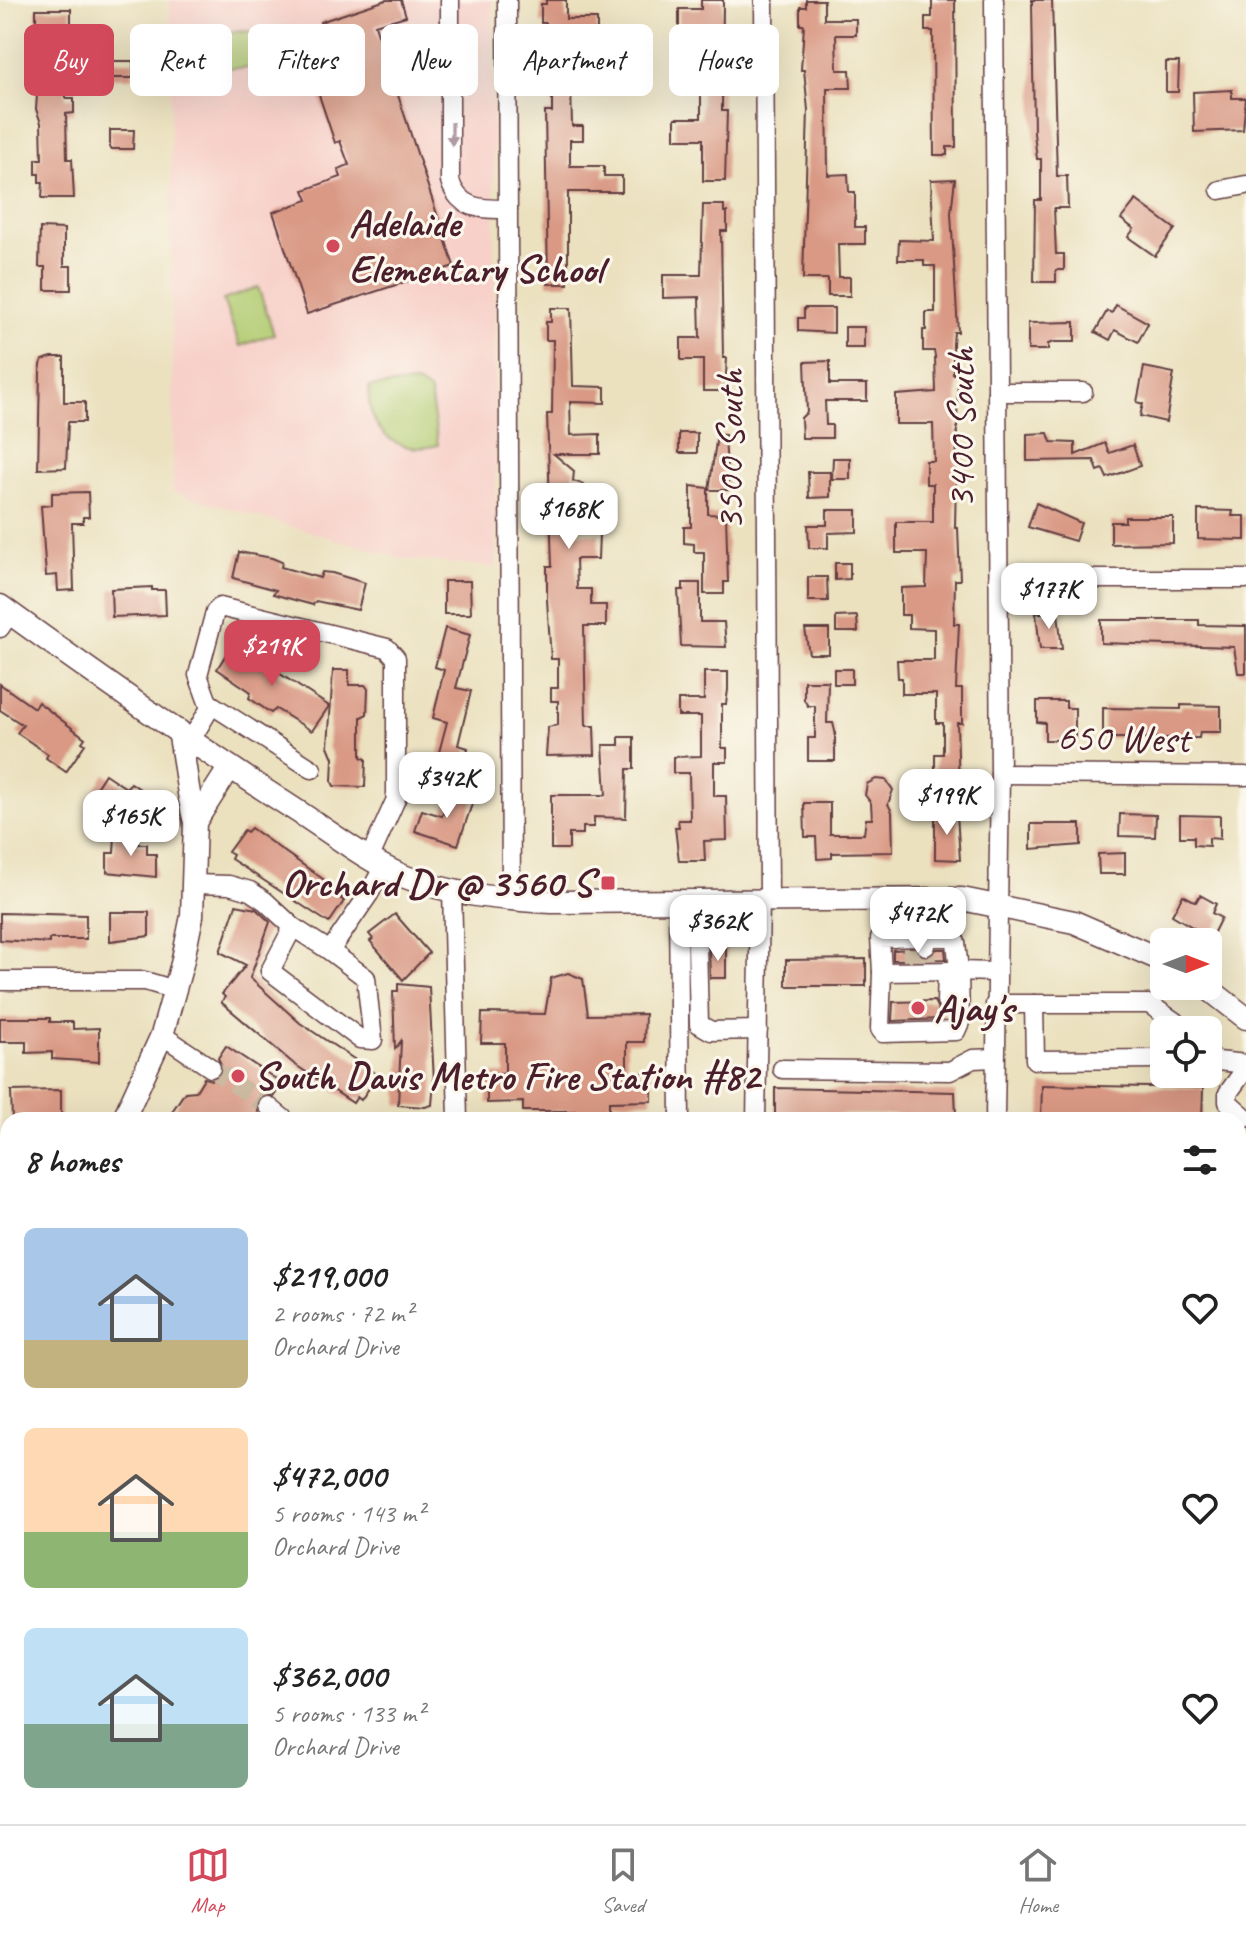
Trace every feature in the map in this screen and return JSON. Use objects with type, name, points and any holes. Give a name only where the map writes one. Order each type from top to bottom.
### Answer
[{"type":"main road","points":[[3,616],[377,862],[417,881],[511,899],[687,901],[926,897],[998,904],[1074,922],[1150,955]]},
{"type":"main road","points":[[131,1112],[162,1035],[190,928],[195,822],[186,790],[185,736]]},
{"type":"main road","points":[[195,822],[230,767]]},
{"type":"main road","points":[[1222,999],[1246,1018]]},
{"type":"street","points":[[450,0],[450,181],[456,195],[472,207],[508,209]]},
{"type":"street","points":[[507,0],[511,899]]},
{"type":"street","name":"3500 South","points":[[756,1112],[764,900],[764,0]]},
{"type":"street","name":"3400 South","points":[[994,0],[1000,774],[995,1058]]},
{"type":"street","points":[[1220,190],[1246,185]]},
{"type":"street","points":[[997,392],[1083,392]]},
{"type":"street","points":[[998,579],[1246,579]]},
{"type":"street","points":[[185,736],[208,716],[209,703],[198,675],[215,612],[220,607],[394,652],[396,799],[369,894],[330,951]]},
{"type":"street","points":[[209,703],[312,769]]},
{"type":"street","name":"650 West","points":[[1000,774],[1246,776]]},
{"type":"street","points":[[194,884],[229,885],[250,891],[293,927],[366,978],[373,1040],[360,1039],[270,971],[293,927]]},
{"type":"street","points":[[452,890],[458,1112]]},
{"type":"street","points":[[917,952],[926,897]]},
{"type":"street","points":[[893,898],[917,952]]},
{"type":"street","points":[[687,901],[699,1024],[711,1031],[758,1030]]},
{"type":"street","points":[[680,1112],[687,901]]},
{"type":"street","points":[[882,972],[951,937],[956,942],[950,1017]]},
{"type":"street","points":[[995,972],[953,971],[917,952],[880,938],[880,1029],[883,1033],[950,1017],[995,1014],[1034,1004],[1149,1004],[1167,1016]]},
{"type":"street","points":[[0,981],[145,981],[175,990]]},
{"type":"street","points":[[1034,1004],[1035,1060],[1150,1059]]},
{"type":"street","points":[[162,1035],[211,1068]]},
{"type":"street","points":[[782,1069],[950,1071],[973,1059],[995,1058],[995,1112]]},
{"type":"street","points":[[1222,1062],[1246,1066],[1228,1093],[1228,1111]]},
{"type":"street","points":[[268,1106],[275,1112]]},
{"type":"shaded area","name":"Adelaide Elementary School","points":[[170,0],[493,0],[496,567],[404,559],[173,492],[171,96],[232,96],[232,24],[170,24]]},
{"type":"green space","points":[[248,31],[248,68],[232,68],[232,32]]},
{"type":"green space","points":[[258,287],[274,334],[240,346],[223,300]]},
{"type":"green space","points":[[417,383],[430,392],[438,445],[423,448],[397,443],[378,427],[372,415],[369,387]]},
{"type":"building","points":[[386,0],[401,0],[406,16],[375,25],[381,43],[381,96],[398,96],[454,266],[307,314],[273,212],[308,200],[304,190],[341,177],[338,169],[349,165],[340,141],[335,143],[319,96],[365,96],[365,24],[320,22]]},
{"type":"building","points":[[546,0],[566,0],[566,19],[597,19],[597,24],[541,23],[541,4],[546,4]]},
{"type":"building","points":[[701,0],[723,0],[723,24],[679,24],[679,9],[701,9]]},
{"type":"building","points":[[806,0],[824,0],[824,19],[856,19],[856,35],[836,35],[837,70],[850,70],[851,88],[827,88],[828,175],[848,174],[849,192],[855,192],[855,227],[865,227],[865,244],[838,244],[839,277],[850,277],[850,296],[828,296],[828,279],[803,279],[808,110],[804,70],[801,70],[804,25],[800,25],[800,7],[806,7]]},
{"type":"building","points":[[932,0],[955,0],[956,147],[947,147],[947,155],[934,155],[933,31],[925,31],[925,17],[932,17]]},
{"type":"building","points":[[1032,0],[1052,0],[1057,176],[1067,176],[1068,208],[1054,208],[1056,254],[1064,254],[1064,270],[1056,270],[1056,282],[1034,282],[1035,200],[1041,200],[1041,159],[1037,159],[1034,133]]},
{"type":"building","points":[[36,9],[71,9],[71,24],[36,24]]},
{"type":"building","points":[[114,61],[130,61],[130,78],[114,78]]},
{"type":"building","points":[[1166,62],[1179,62],[1178,92],[1166,92]]},
{"type":"building","points":[[1232,90],[1232,98],[1246,98],[1243,130],[1194,132],[1193,92]]},
{"type":"building","points":[[37,96],[74,98],[74,113],[66,114],[67,159],[72,159],[74,198],[42,198],[43,182],[39,182],[39,174],[36,174],[36,159],[42,159],[41,123],[36,109]]},
{"type":"building","points":[[552,96],[571,96],[572,126],[583,126],[583,140],[570,140],[570,166],[604,166],[604,176],[622,176],[622,192],[568,192],[568,284],[548,284],[545,112],[552,112]]},
{"type":"building","points":[[701,96],[722,96],[722,111],[727,111],[725,181],[703,181],[703,139],[675,139],[675,118],[701,118]]},
{"type":"building","points":[[110,130],[134,130],[133,149],[110,149]]},
{"type":"building","points":[[955,179],[951,213],[958,332],[954,332],[953,374],[958,374],[955,528],[958,528],[960,580],[955,580],[954,624],[959,624],[956,689],[962,689],[962,723],[957,723],[959,788],[935,789],[935,754],[943,754],[943,723],[936,723],[936,694],[902,694],[897,660],[934,660],[934,629],[909,628],[909,615],[901,615],[901,588],[926,587],[927,553],[896,553],[896,522],[933,522],[933,484],[926,484],[926,461],[934,461],[933,424],[896,424],[896,395],[936,392],[934,351],[923,351],[926,312],[935,312],[935,266],[924,266],[924,260],[898,260],[899,240],[934,241],[931,180]]},
{"type":"building","points":[[1136,200],[1175,229],[1155,256],[1128,237],[1134,229],[1121,219]]},
{"type":"building","points":[[703,205],[724,205],[724,212],[727,212],[727,231],[721,231],[723,358],[727,358],[725,391],[703,391],[703,360],[681,360],[681,338],[700,338],[699,297],[663,298],[663,275],[701,275]]},
{"type":"building","points":[[40,228],[64,229],[64,266],[71,266],[71,290],[45,290],[45,267],[39,267]]},
{"type":"building","points":[[1116,305],[1148,323],[1138,342],[1115,330],[1110,340],[1095,332],[1107,311],[1112,313]]},
{"type":"building","points":[[551,308],[571,308],[573,386],[605,387],[605,403],[570,402],[571,435],[600,434],[600,454],[554,454],[574,471],[573,481],[583,484],[579,495],[573,495],[573,533],[599,534],[598,559],[576,559],[577,589],[591,589],[591,605],[606,605],[606,626],[584,626],[586,726],[594,726],[595,755],[546,756],[548,727],[558,725],[558,701],[551,701],[551,688],[558,688],[558,659],[551,659],[547,600],[547,566],[552,566],[547,414],[552,414],[553,340],[546,340],[546,322],[551,322]]},
{"type":"building","points":[[804,308],[834,308],[834,333],[798,331],[798,318],[804,318]]},
{"type":"building","points":[[1075,322],[1075,342],[1054,342],[1048,344],[1048,350],[1028,350],[1028,323]]},
{"type":"building","points":[[845,327],[864,327],[864,348],[845,348]]},
{"type":"building","points":[[64,357],[64,402],[85,402],[85,422],[68,422],[66,468],[38,469],[40,371],[42,360]]},
{"type":"building","points":[[830,361],[830,384],[867,384],[867,401],[825,401],[826,425],[832,425],[832,438],[802,438],[801,418],[807,412],[805,362]]},
{"type":"building","points":[[1144,367],[1174,373],[1166,422],[1140,416],[1143,404],[1137,402]]},
{"type":"building","points":[[679,433],[697,433],[697,453],[679,453]]},
{"type":"building","points":[[1048,433],[1051,442],[1075,443],[1075,455],[1105,443],[1109,453],[1133,445],[1140,466],[1107,478],[1103,469],[1098,471],[1094,460],[1027,461],[1027,434]]},
{"type":"building","points":[[717,435],[725,435],[728,490],[709,490]]},
{"type":"building","points":[[833,458],[850,458],[850,479],[832,479]]},
{"type":"building","points":[[808,472],[830,472],[830,497],[809,498]]},
{"type":"building","points":[[691,486],[708,488],[708,514],[726,515],[728,582],[724,582],[724,594],[704,594],[704,552],[694,552],[694,544],[684,543],[684,527],[691,527]]},
{"type":"building","points":[[88,492],[89,517],[83,517],[83,523],[72,523],[74,590],[58,591],[57,575],[46,576],[41,506],[52,505],[52,493]]},
{"type":"building","points":[[1036,503],[1081,523],[1075,541],[1028,527]]},
{"type":"building","points":[[827,510],[857,510],[857,532],[828,533],[828,548],[809,548],[808,525],[827,525]]},
{"type":"building","points":[[1198,510],[1233,511],[1232,516],[1245,516],[1245,540],[1198,539]]},
{"type":"building","points":[[1125,517],[1173,517],[1173,543],[1111,544],[1111,522],[1125,522]]},
{"type":"building","points":[[239,552],[272,558],[282,562],[281,567],[320,578],[322,572],[332,573],[365,583],[358,610],[316,601],[313,605],[233,578]]},
{"type":"building","points":[[835,563],[850,563],[850,579],[835,580]]},
{"type":"building","points":[[808,577],[827,577],[828,601],[808,601]]},
{"type":"building","points":[[444,581],[470,581],[471,614],[444,614]]},
{"type":"building","points":[[683,583],[700,583],[700,622],[724,622],[726,647],[681,646],[678,590],[683,590]]},
{"type":"building","points":[[152,587],[152,590],[165,590],[166,615],[112,617],[111,589]]},
{"type":"building","points":[[1036,613],[1058,613],[1062,649],[1040,649]]},
{"type":"building","points":[[857,616],[858,632],[836,632],[836,617]]},
{"type":"building","points":[[1101,620],[1199,620],[1199,625],[1246,626],[1246,673],[1238,673],[1234,647],[1101,643]]},
{"type":"building","points":[[445,628],[470,635],[456,688],[471,691],[458,745],[468,748],[461,783],[433,775],[447,722],[433,718],[444,670],[435,667]]},
{"type":"building","points":[[805,629],[829,629],[829,654],[809,654]]},
{"type":"building","points":[[233,643],[329,706],[312,731],[276,709],[271,713],[249,698],[251,692],[217,669]]},
{"type":"building","points":[[834,669],[852,669],[852,684],[834,684]]},
{"type":"building","points":[[333,670],[349,670],[349,685],[365,685],[368,689],[367,714],[361,717],[361,757],[366,759],[365,787],[334,786],[332,782],[333,758],[328,746]]},
{"type":"building","points":[[704,672],[728,672],[726,704],[722,704],[722,748],[727,748],[727,762],[714,762],[714,796],[726,796],[727,840],[704,841],[705,861],[679,861],[675,827],[679,827],[678,820],[690,820],[689,773],[673,773],[673,757],[701,756],[701,716],[678,716],[678,700],[704,700]]},
{"type":"building","points":[[804,681],[828,681],[827,723],[833,723],[835,731],[835,761],[808,761],[808,738],[815,738],[815,706],[808,706],[804,700]]},
{"type":"building","points":[[0,684],[34,708],[38,702],[85,738],[82,742],[85,744],[66,772],[46,758],[48,754],[17,733],[23,725],[0,710]]},
{"type":"building","points":[[1037,701],[1066,701],[1066,708],[1075,708],[1075,740],[1045,740],[1045,723],[1037,722]]},
{"type":"building","points":[[1181,705],[1221,706],[1221,732],[1200,732],[1199,738],[1103,738],[1103,708],[1181,709]]},
{"type":"building","points":[[619,737],[634,737],[634,769],[627,769],[626,818],[594,817],[594,827],[583,827],[583,834],[569,834],[569,849],[551,849],[551,795],[606,795],[603,745],[619,745]]},
{"type":"building","points":[[105,774],[126,788],[131,783],[153,798],[142,814],[119,800],[116,805],[94,791]]},
{"type":"building","points":[[876,779],[886,780],[893,790],[888,804],[892,812],[893,852],[832,853],[832,858],[817,859],[816,837],[805,837],[804,803],[830,803],[830,834],[864,834],[866,819],[872,819],[871,803],[865,795],[867,784]]},
{"type":"building","points":[[450,793],[473,801],[458,845],[415,831],[422,810],[442,816]]},
{"type":"building","points":[[935,814],[957,814],[960,860],[935,859]]},
{"type":"building","points":[[1120,814],[1156,815],[1155,837],[1119,836]]},
{"type":"building","points":[[1180,815],[1220,816],[1220,839],[1209,838],[1209,846],[1194,845],[1194,837],[1180,837]]},
{"type":"building","points":[[1031,824],[1081,824],[1081,845],[1031,849]]},
{"type":"building","points":[[251,828],[344,894],[341,899],[344,901],[329,923],[231,859],[233,855],[228,852],[244,830],[247,832]]},
{"type":"building","points":[[115,836],[138,836],[138,844],[147,844],[147,854],[156,854],[156,877],[107,872],[107,853],[114,853]]},
{"type":"building","points":[[1125,853],[1125,874],[1099,874],[1098,854]]},
{"type":"building","points":[[1183,895],[1196,902],[1200,895],[1216,904],[1212,913],[1221,918],[1216,928],[1194,928],[1172,915]]},
{"type":"building","points":[[236,905],[256,909],[270,922],[250,978],[300,1023],[378,1075],[361,1100],[357,1097],[353,1103],[294,1064],[221,1002],[225,997],[222,994],[246,965],[220,952]]},
{"type":"building","points":[[110,912],[149,912],[149,936],[110,941]]},
{"type":"building","points":[[0,913],[86,915],[86,939],[49,939],[49,943],[0,940]]},
{"type":"building","points":[[395,914],[429,953],[403,980],[370,941],[373,939],[369,934]]},
{"type":"building","points":[[726,948],[726,978],[710,978],[709,949]]},
{"type":"building","points":[[915,949],[927,958],[937,949],[945,949],[946,959],[893,960],[893,950]]},
{"type":"building","points":[[866,959],[866,986],[786,986],[786,960]]},
{"type":"building","points":[[568,973],[583,979],[588,1015],[645,1014],[644,1042],[627,1042],[627,1073],[652,1073],[652,1101],[609,1102],[609,1111],[523,1111],[523,1102],[487,1103],[487,1074],[505,1074],[505,1043],[481,1043],[482,1013],[545,1014],[551,978]]},
{"type":"building","points":[[398,984],[429,987],[434,1081],[432,1105],[425,1107],[398,1105],[401,1041],[395,1049],[393,991],[398,991]]},
{"type":"building","points":[[934,1001],[939,1011],[948,1015],[941,1015],[941,1019],[892,1021],[893,1002]]},
{"type":"building","points":[[0,1018],[50,1018],[50,1022],[73,1022],[73,1029],[99,1028],[99,1062],[52,1059],[52,1052],[26,1053],[26,1042],[0,1042]]},
{"type":"building","name":"South Davis Metro Fire Station #82","points":[[226,1046],[282,1083],[274,1096],[265,1095],[258,1099],[258,1112],[172,1112],[185,1092],[196,1091],[204,1078],[211,1080],[220,1075],[223,1068],[218,1058]]},
{"type":"building","points":[[1042,1085],[1203,1088],[1202,1112],[1041,1112]]},
{"type":"building","points":[[775,1088],[955,1092],[956,1112],[775,1112]]},
{"type":"building","points":[[61,1090],[61,1112],[12,1112],[11,1091]]},
{"type":"tunnel","points":[[912,946],[912,963]]},
{"type":"tunnel","points":[[926,946],[927,962]]},
{"type":"tunnel","points":[[211,1068],[268,1106]]},
{"type":"place","name":"Adelaide Elementary School","points":[[333,246]]},
{"type":"place","name":"Orchard Dr @ 3560 S","points":[[608,883]]},
{"type":"place","name":"Ajay's","points":[[918,1008]]},
{"type":"place","name":"South Davis Metro Fire Station #82","points":[[238,1076]]}]
